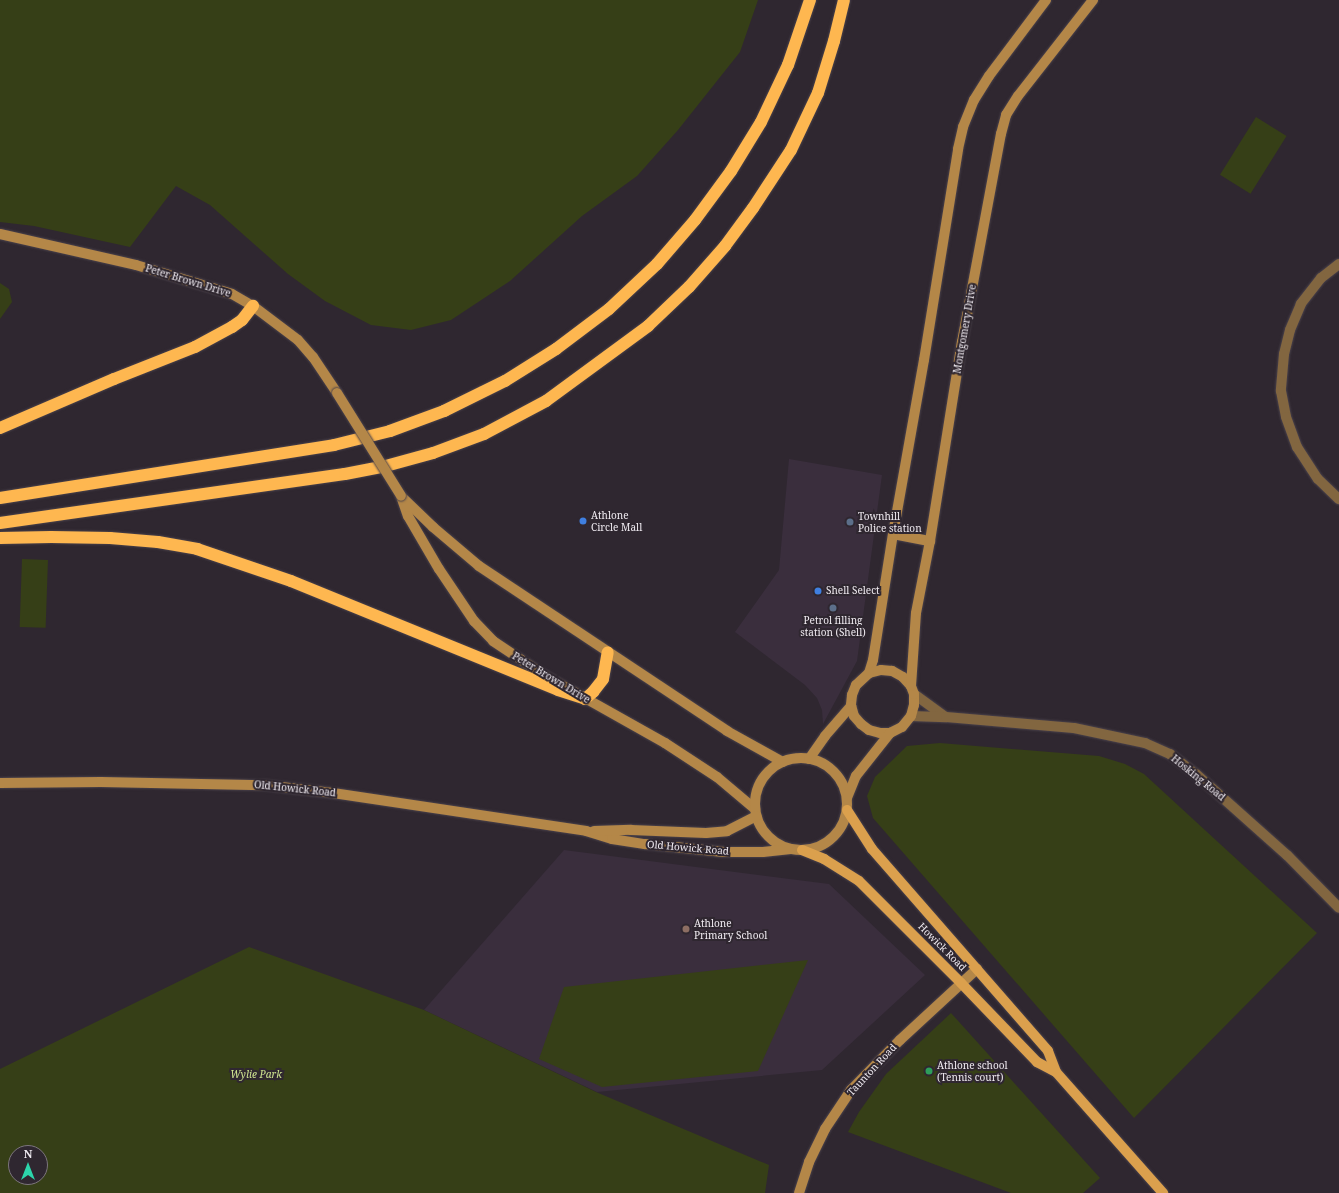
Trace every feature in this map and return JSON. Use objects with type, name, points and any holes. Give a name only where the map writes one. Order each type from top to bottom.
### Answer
[{"type":"highway","points":[[0,498],[341,443],[390,432],[444,411],[505,382],[556,349],[610,309],[657,264],[695,220],[731,171],[761,122],[788,64],[810,0]]},
{"type":"highway","points":[[0,523],[345,474],[382,467],[433,453],[484,434],[546,401],[648,326],[690,287],[725,246],[753,208],[791,150],[818,93],[834,41],[844,0]]},
{"type":"highway","points":[[0,428],[114,379],[195,347],[242,320],[253,306]]},
{"type":"highway","points":[[0,538],[51,536],[110,538],[158,542],[197,549],[291,581],[558,690],[585,699],[596,689],[603,679],[608,652]]},
{"type":"main road","name":"Howick Road","points":[[847,810],[872,849],[1048,1051],[1056,1072],[1163,1193]]},
{"type":"main road","name":"Howick Road","points":[[802,850],[824,859],[859,881],[961,983],[1037,1062],[1056,1072]]},
{"type":"street","points":[[869,673],[874,654],[893,534],[926,352],[958,149],[963,127],[974,100],[989,76],[1046,0]]},
{"type":"street","name":"Montgomery Drive","points":[[912,690],[916,613],[930,541],[962,342],[1006,115],[1018,96],[1093,0]]},
{"type":"street","name":"Peter Brown Drive","points":[[0,234],[136,265],[232,294],[253,306],[298,340],[313,357],[337,393],[401,496],[408,516],[439,569],[474,621],[493,641],[516,658],[585,699],[665,743],[717,777],[756,812]]},
{"type":"street","points":[[1339,264],[1321,278],[1301,304],[1290,330],[1284,354],[1281,391],[1286,417],[1297,446],[1318,479],[1339,499]]},
{"type":"street","name":"Peter Brown Drive","points":[[401,496],[433,527],[479,566],[727,731],[783,762]]},
{"type":"street","points":[[893,534],[930,541]]},
{"type":"street","points":[[912,690],[914,705],[911,716],[902,727],[890,732],[874,732],[861,724],[854,716],[851,706],[852,695],[856,685],[869,673],[880,670],[892,672],[903,677],[912,690],[946,717]]},
{"type":"street","points":[[809,759],[825,736],[851,706]]},
{"type":"street","name":"Hosking Road","points":[[911,716],[946,717],[1074,728],[1145,743],[1170,754],[1196,774],[1275,845],[1339,908]]},
{"type":"street","points":[[847,798],[856,776],[890,732]]},
{"type":"street","points":[[796,758],[809,759],[823,763],[834,772],[843,784],[847,798],[847,810],[844,823],[837,834],[827,842],[815,848],[802,850],[791,849],[779,845],[769,837],[761,827],[756,812],[756,794],[762,781],[771,770],[783,762],[796,758]]},
{"type":"street","name":"Old Howick Road","points":[[0,783],[101,782],[264,785],[333,793],[586,831],[612,839],[645,844],[724,852],[763,852],[791,849]]},
{"type":"street","name":"Old Howick Road","points":[[586,831],[617,830],[706,833],[727,831],[756,812]]},
{"type":"street","name":"Taunton Road","points":[[799,1193],[809,1162],[825,1129],[851,1090],[895,1045],[977,969]]},
{"type":"shaded area","points":[[789,459],[882,475],[857,661],[823,724],[822,710],[817,698],[805,685],[735,632],[779,570]]},
{"type":"shaded area","name":"Athlone Primary School","points":[[564,850],[829,884],[925,975],[822,1070],[597,1092],[424,1010]]},
{"type":"green space","points":[[0,0],[758,0],[740,52],[678,130],[637,176],[582,216],[510,281],[451,320],[411,330],[371,325],[325,301],[288,274],[210,205],[176,186],[130,247],[34,226],[0,222]]},
{"type":"green space","points":[[1256,117],[1287,136],[1250,194],[1220,175]]},
{"type":"green space","points":[[0,283],[9,289],[12,302],[0,319]]},
{"type":"green space","points":[[22,559],[48,560],[46,628],[20,627]]},
{"type":"green space","points":[[940,743],[1099,756],[1125,764],[1144,774],[1317,933],[1134,1118],[873,818],[867,796],[875,777],[907,746]]},
{"type":"green space","name":"Wylie Park","points":[[249,947],[424,1010],[596,1092],[769,1165],[765,1193],[0,1193],[0,1069]]},
{"type":"green space","points":[[808,960],[758,1071],[602,1087],[539,1059],[564,987]]},
{"type":"green space","points":[[951,1013],[1100,1178],[1083,1193],[1011,1193],[848,1132],[859,1112],[886,1074]]},
{"type":"place","name":"Athlone Circle Mall","points":[[583,521]]},
{"type":"place","name":"Townhill Police station","points":[[850,522]]},
{"type":"place","name":"Shell Select","points":[[818,591]]},
{"type":"place","name":"Petrol filling station (Shell)","points":[[833,608]]},
{"type":"place","name":"Athlone Primary School","points":[[686,929]]},
{"type":"place","name":"Athlone school (Tennis court)","points":[[929,1071]]}]
